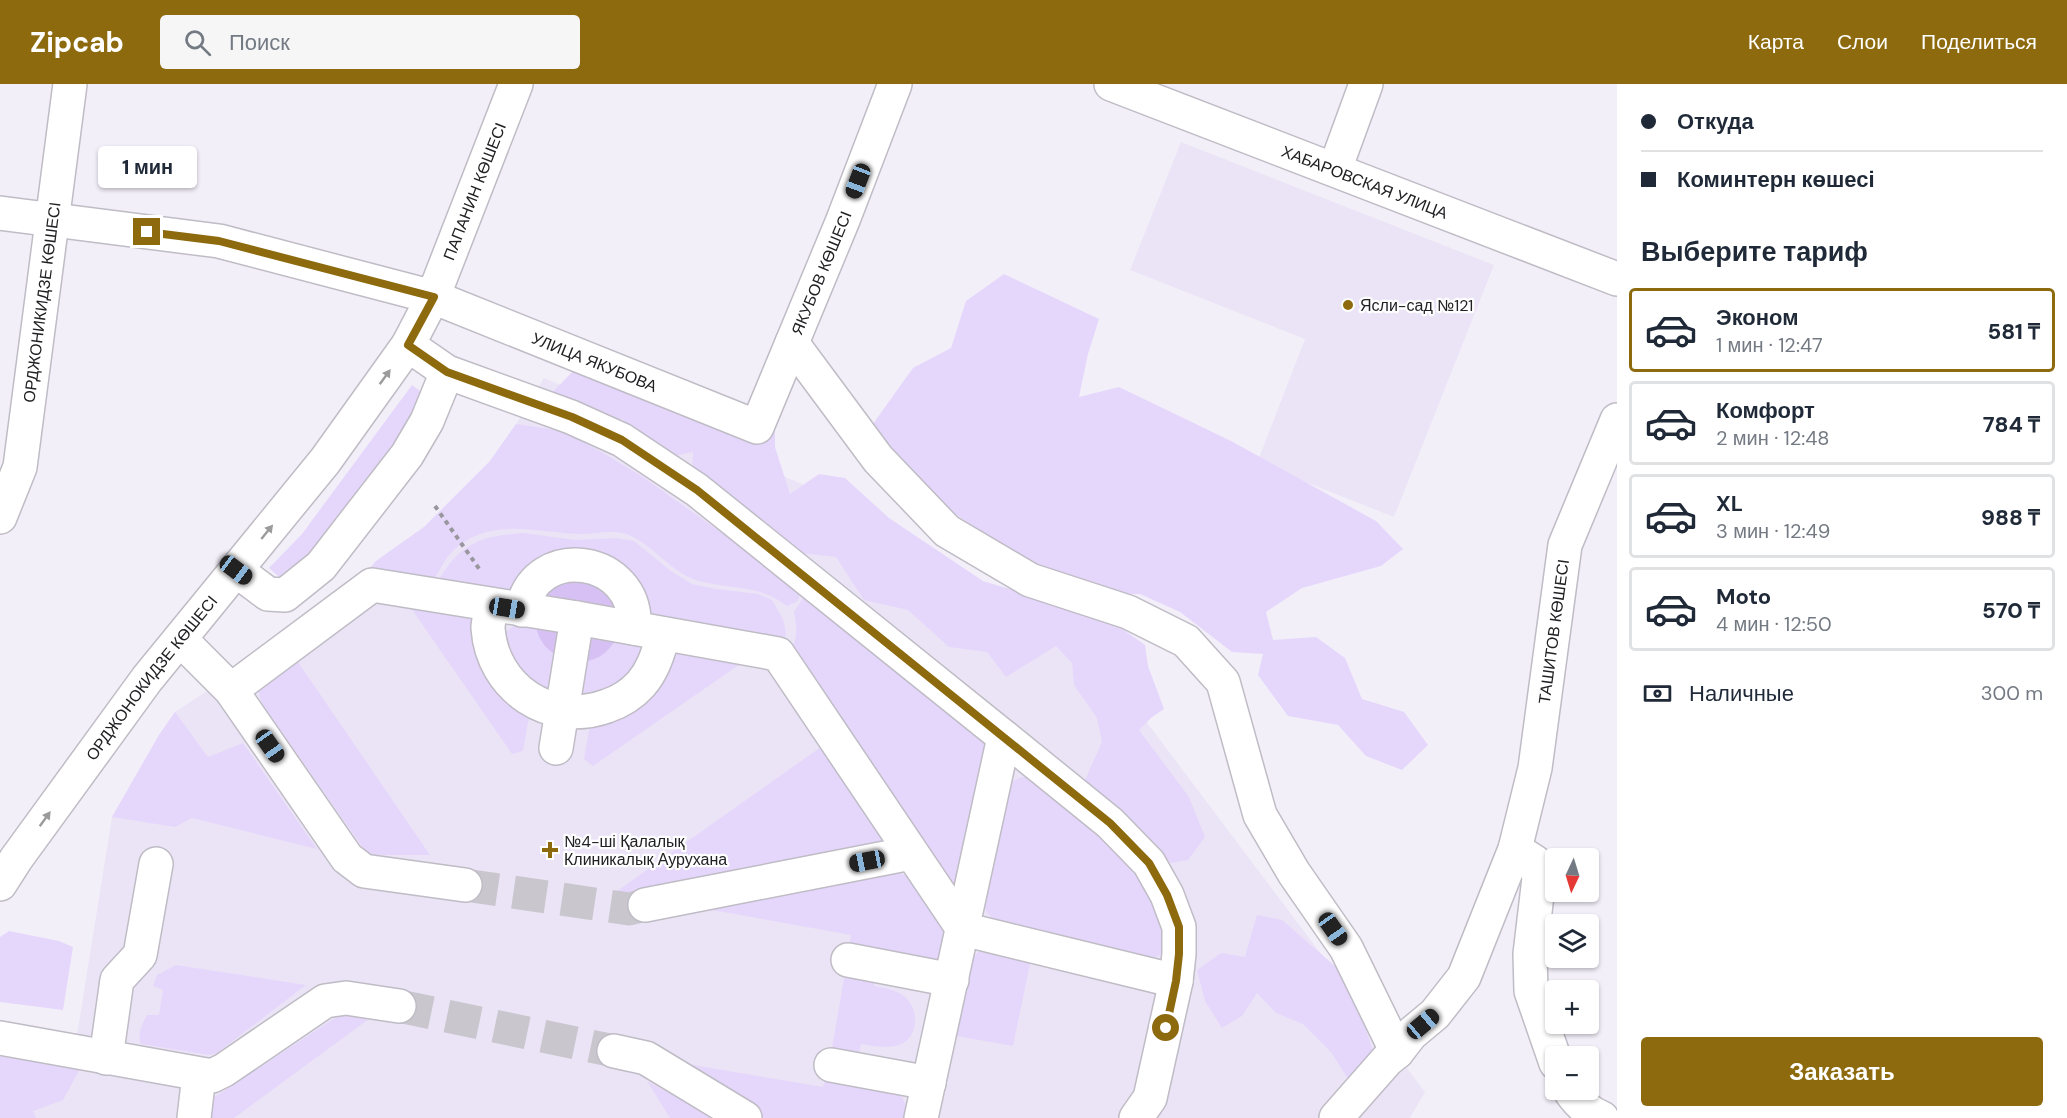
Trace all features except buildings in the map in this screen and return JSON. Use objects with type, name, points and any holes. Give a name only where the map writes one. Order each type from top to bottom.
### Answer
[{"type":"street","name":"ОРДЖОНИКИДЗЕ КӨШЕСІ","points":[[0,517],[20,467],[70,84]]},
{"type":"street","name":"ПАПАНИН КӨШЕСІ","points":[[434,297],[516,84]]},
{"type":"street","name":"ЯКУБОВ КӨШЕСІ","points":[[757,427],[843,220],[895,84]]},
{"type":"street","name":"ХАБАРОВСКАЯ УЛИЦА","points":[[1111,84],[1617,279]]},
{"type":"street","points":[[1335,169],[1366,84]]},
{"type":"street","name":"УЛИЦА ЯКУБОВА","points":[[0,213],[219,241],[434,297],[757,427]]},
{"type":"street","name":"ОРДЖОНОКИДЗЕ КӨШЕСІ","points":[[5,865],[147,679],[325,461],[408,345],[434,297]]},
{"type":"street","points":[[792,343],[878,459],[947,531],[1030,580],[1128,612],[1186,641],[1222,682],[1260,815],[1294,873],[1346,948],[1397,1052]]},
{"type":"street","points":[[408,345],[447,372],[572,417],[622,440],[697,490],[1110,823],[1149,863],[1167,895],[1179,927],[1179,954],[1176,981],[1150,1098],[1136,1118]]},
{"type":"street","points":[[236,570],[268,594],[285,595],[321,566],[407,455],[427,421],[447,372]]},
{"type":"street","name":"ТАШИТОВ КӨШЕСІ","points":[[1344,1112],[1411,1034],[1435,1014],[1464,977],[1515,849],[1535,768],[1565,545],[1617,420]]},
{"type":"street","points":[[571,564],[591,566],[609,574],[624,588],[632,604],[639,629],[656,662],[640,685],[619,702],[593,711],[562,712],[534,702],[510,683],[494,656],[488,627],[517,609],[536,581],[552,570],[571,564]]},
{"type":"street","points":[[231,690],[372,585],[577,618],[778,654],[963,929],[1176,981]]},
{"type":"street","points":[[556,748],[577,618]]},
{"type":"street","points":[[180,639],[231,690],[347,858],[364,872],[465,885]]},
{"type":"street","points":[[921,1118],[1004,737]]},
{"type":"street","points":[[1515,849],[1535,862],[1539,878],[1530,954],[1531,991],[1550,1046]]},
{"type":"street","points":[[645,904],[911,852]]},
{"type":"street","points":[[106,1058],[117,980],[140,955],[156,864]]},
{"type":"street","points":[[848,960],[952,980]]},
{"type":"street","points":[[0,1038],[212,1076],[325,1001],[346,998],[399,1006]]},
{"type":"street","points":[[614,1051],[646,1058],[745,1118]]},
{"type":"street","points":[[831,1065],[929,1083]]},
{"type":"street","points":[[194,1118],[199,1075]]},
{"type":"street","points":[[1577,1100],[1602,1118]]},
{"type":"path","points":[[435,506],[494,590],[517,609]]},
{"type":"shaded area","name":"Ясли-сад №121","points":[[1181,142],[1494,265],[1394,517],[1257,463],[1305,339],[1130,270]]},
{"type":"shaded area","points":[[1004,274],[1099,319],[1088,354],[1079,397],[1119,387],[1231,441],[1376,521],[1403,549],[1381,566],[1302,588],[1266,612],[1273,640],[1316,637],[1345,658],[1362,699],[1404,712],[1428,745],[1402,770],[1366,756],[1338,725],[1288,716],[1258,675],[1263,654],[1232,652],[1180,612],[1140,594],[1110,594],[1027,564],[944,506],[870,428],[913,368],[951,348],[966,301]]},
{"type":"shaded area","points":[[574,370],[725,425],[775,429],[775,447],[790,494],[819,474],[845,478],[889,518],[983,581],[1107,618],[1145,645],[1148,666],[1164,709],[1139,730],[1189,797],[1205,837],[1188,860],[1171,863],[1143,846],[1100,804],[1085,780],[1102,742],[1097,718],[1074,685],[1072,663],[1056,646],[1006,677],[987,652],[949,647],[908,610],[864,600],[836,557],[802,553],[780,546],[692,474],[693,452],[674,456],[647,443],[622,419],[604,419],[551,394]]},
{"type":"shaded area","points":[[544,378],[800,483],[1100,660],[1425,1092],[1410,1118],[0,1118],[0,1061],[71,1072],[112,817],[159,735],[175,712],[216,685],[369,569],[376,561],[424,527],[490,461]]},
{"type":"shaded area","points":[[412,385],[428,397],[319,544],[286,583],[269,568],[302,534]]},
{"type":"shaded area","points":[[516,424],[563,431],[640,475],[801,589],[798,601],[787,606],[753,590],[696,580],[679,571],[640,541],[618,532],[577,534],[511,529],[479,534],[465,541],[451,553],[432,583],[369,569],[376,561],[424,527],[490,461]]},
{"type":"shaded area","points":[[524,533],[575,540],[616,538],[634,541],[671,571],[692,584],[758,594],[772,600],[783,619],[786,633],[783,645],[435,586],[452,560],[471,545],[494,537]]},
{"type":"shaded area","points":[[577,577],[613,593],[620,625],[616,640],[609,649],[596,658],[582,662],[568,660],[554,654],[544,644],[538,632],[536,618],[553,584]]},
{"type":"shaded area","points":[[805,595],[989,741],[960,883],[954,886],[949,885],[789,654],[796,634],[794,612]]},
{"type":"shaded area","points":[[406,601],[469,614],[478,622],[530,711],[523,751],[512,754]]},
{"type":"shaded area","points":[[517,623],[536,624],[557,657],[556,697],[516,677],[505,633]]},
{"type":"shaded area","points":[[617,637],[635,643],[641,649],[642,668],[593,702],[576,692],[580,662],[602,654],[611,647]]},
{"type":"shaded area","points":[[683,649],[746,660],[593,766],[584,759],[591,719],[672,654]]},
{"type":"shaded area","points":[[298,662],[430,855],[368,855],[262,704],[258,690],[263,683]]},
{"type":"shaded area","points":[[175,712],[208,757],[243,743],[317,849],[192,818],[175,827],[112,817],[159,735]]},
{"type":"shaded area","points":[[821,747],[884,833],[880,843],[641,897],[613,894]]},
{"type":"shaded area","points":[[1022,777],[1031,777],[1107,836],[1157,900],[1166,946],[1160,955],[1149,960],[999,923],[987,913],[983,903],[1008,783]]},
{"type":"shaded area","points":[[883,868],[909,877],[930,898],[948,931],[943,955],[936,961],[848,951],[851,935],[690,906]]},
{"type":"shaded area","points":[[1257,915],[1282,920],[1350,979],[1374,1055],[1364,1075],[1347,1077],[1331,1052],[1303,1024],[1276,1013],[1257,993],[1242,1016],[1222,1028],[1205,1001],[1197,970],[1221,953],[1245,957]]},
{"type":"shaded area","points":[[9,931],[59,941],[73,947],[63,1010],[0,1002],[0,937]]},
{"type":"shaded area","points":[[984,949],[1031,959],[1013,1046],[951,1035],[972,959]]},
{"type":"shaded area","points":[[176,965],[306,985],[217,1053],[209,1055],[141,1044],[140,1033],[147,1015],[159,1015],[163,990],[153,986],[157,975]]},
{"type":"shaded area","points":[[846,967],[875,972],[874,986],[890,989],[905,997],[910,1003],[915,1018],[915,1025],[909,1039],[887,1047],[861,1044],[858,1059],[831,1054]]},
{"type":"shaded area","points":[[344,1012],[373,1016],[234,1118],[210,1118],[209,1108],[213,1098]]},
{"type":"shaded area","points":[[0,1054],[81,1067],[63,1100],[33,1111],[36,1118],[0,1118]]},
{"type":"shaded area","points":[[663,1060],[823,1087],[825,1080],[891,1088],[904,1100],[906,1118],[759,1118]]},
{"type":"shaded area","points":[[647,1081],[714,1118],[670,1118]]},
{"type":"tunnel","points":[[465,885],[629,909],[645,905]]},
{"type":"tunnel","points":[[399,1006],[614,1051]]},
{"type":"place","name":"Ясли-сад №121","points":[[1348,305]]},
{"type":"place","name":"№4-ші Қалалық Клиникалық Аурухана","points":[[550,850]]},
{"type":"route","points":[[147,232],[219,241],[434,297],[408,345],[447,372],[572,417],[622,440],[697,490],[1110,823],[1149,863],[1167,895],[1179,927],[1176,981],[1166,1028]]}]
